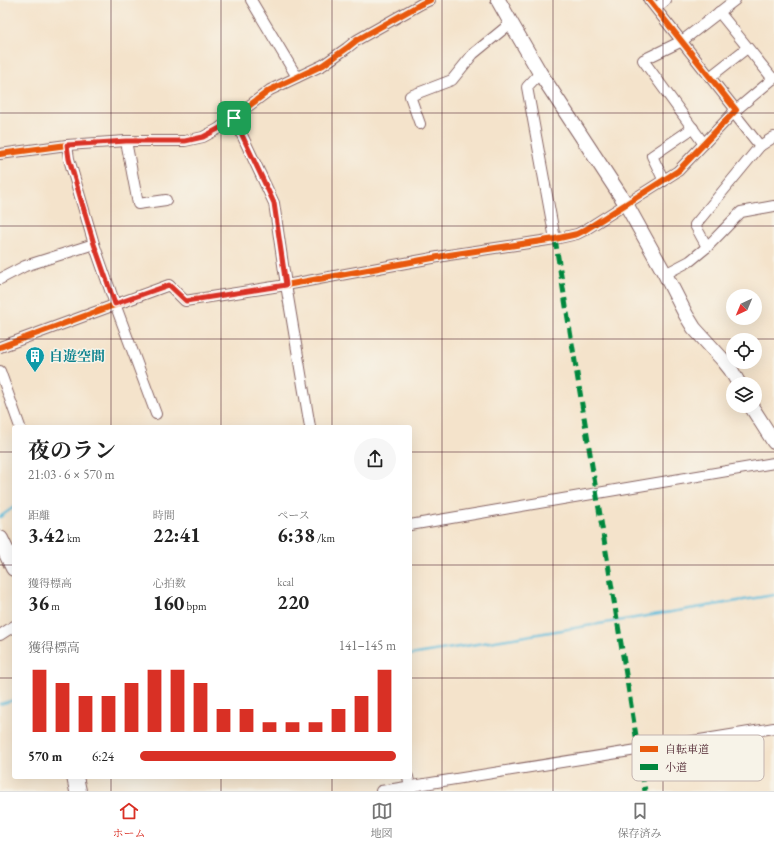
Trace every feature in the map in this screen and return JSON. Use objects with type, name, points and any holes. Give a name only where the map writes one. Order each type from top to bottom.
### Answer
[{"type":"main road","points":[[0,539],[12,564]]},
{"type":"main road","points":[[75,779],[78,791]]},
{"type":"street","points":[[251,0],[297,77]]},
{"type":"street","points":[[0,154],[67,145],[126,141],[185,141],[203,137],[234,118],[270,90],[323,65],[357,40],[430,0]]},
{"type":"street","points":[[498,0],[540,73],[626,204],[694,328],[723,360],[735,377]]},
{"type":"street","points":[[666,0],[653,4],[710,77],[760,146]]},
{"type":"street","points":[[704,144],[644,60],[682,41],[735,0]]},
{"type":"street","points":[[0,347],[169,285],[186,301],[286,285],[449,255],[555,239],[576,234],[585,230],[678,171],[735,111],[773,79],[719,12]]},
{"type":"street","points":[[420,124],[410,96],[452,80],[472,54],[511,24]]},
{"type":"street","points":[[710,77],[747,48]]},
{"type":"street","points":[[540,73],[527,87],[555,239]]},
{"type":"street","points":[[234,118],[274,203],[310,425]]},
{"type":"street","points":[[664,181],[652,156],[693,128]]},
{"type":"street","points":[[707,247],[695,225],[760,146],[774,137]]},
{"type":"street","points":[[126,141],[138,204],[166,200]]},
{"type":"street","points":[[67,145],[69,159],[94,244],[156,414]]},
{"type":"street","points":[[665,274],[690,261],[707,247],[741,212],[774,206]]},
{"type":"street","points":[[0,279],[25,266],[94,244]]},
{"type":"street","points":[[0,371],[19,425]]},
{"type":"street","points":[[755,413],[774,442]]},
{"type":"street","points":[[412,525],[774,463]]},
{"type":"street","points":[[0,635],[12,627]]},
{"type":"street","points":[[729,735],[774,728]]},
{"type":"street","points":[[381,791],[410,785],[632,750]]},
{"type":"waterway","points":[[0,517],[12,508]]},
{"type":"waterway","points":[[412,655],[774,595]]},
{"type":"waterway","points":[[0,704],[12,701]]},
{"type":"marked path","points":[[555,239],[636,735]]},
{"type":"marked path","points":[[643,781],[645,791]]},
{"type":"cycle path","points":[[0,154],[67,145],[126,141],[185,141],[203,137],[218,129],[270,90],[323,65],[357,40],[430,0]]},
{"type":"cycle path","points":[[0,347],[169,285],[185,301],[286,285],[449,255],[555,239],[577,234],[585,230],[678,171],[736,110],[649,0]]},
{"type":"place","name":"自遊空間","points":[[35,373]]},
{"type":"route","points":[[234,118],[274,203],[286,285],[186,301],[169,285],[115,304],[94,244],[69,159],[67,145],[111,141],[185,141],[203,137],[234,118]]}]
